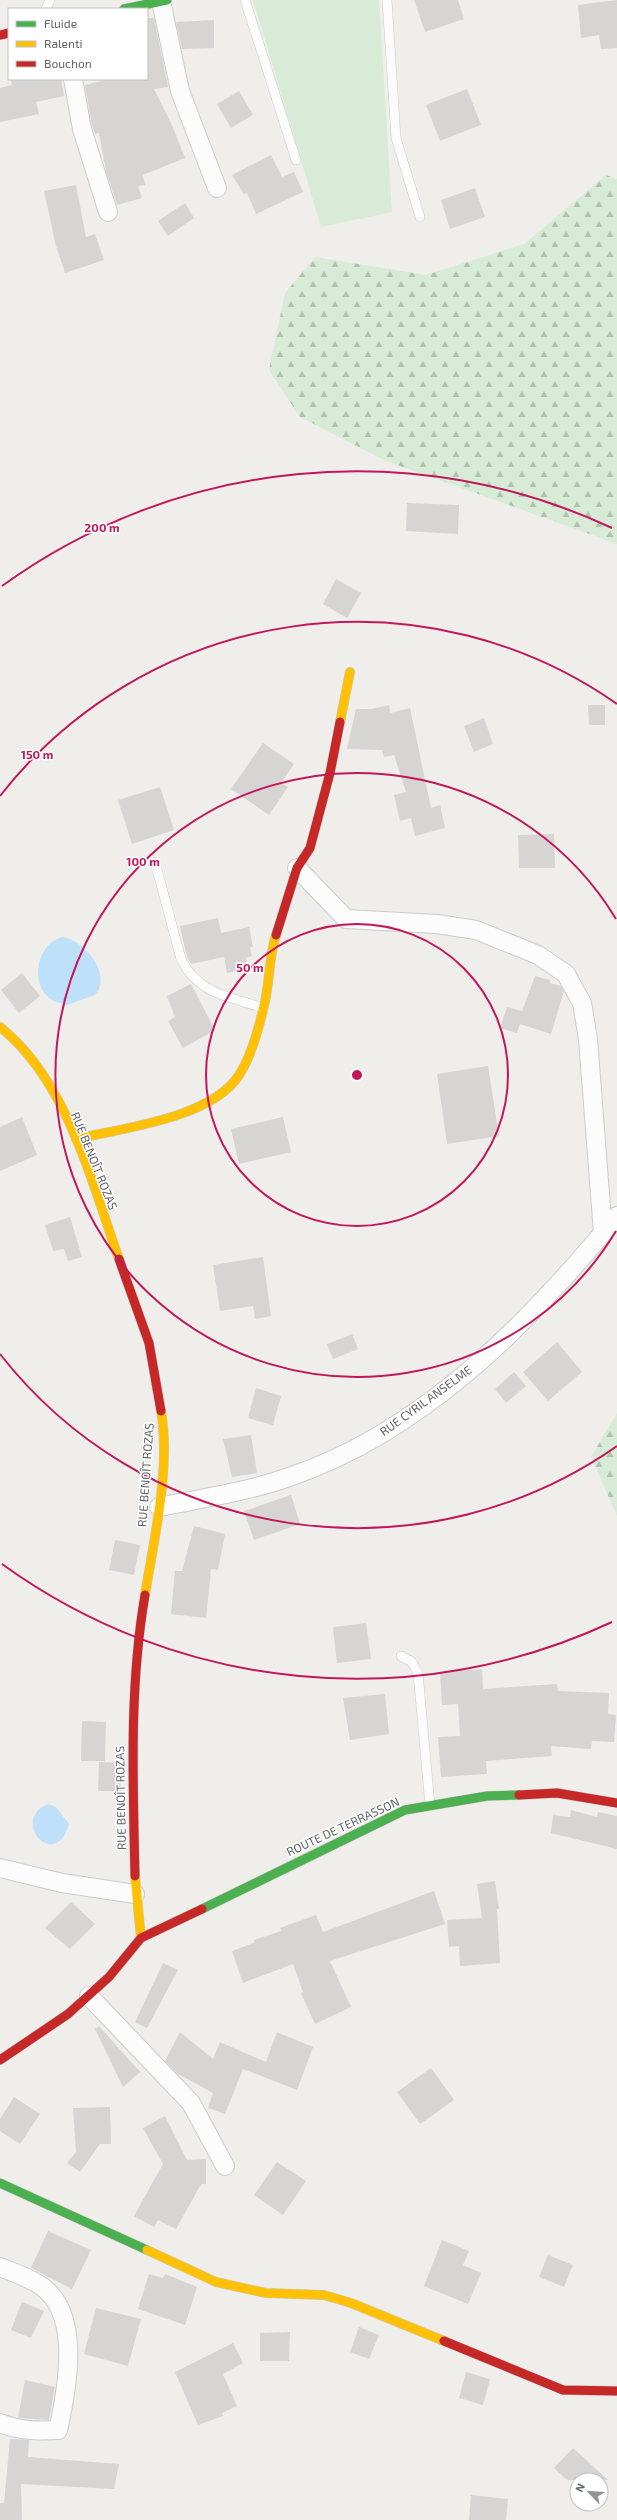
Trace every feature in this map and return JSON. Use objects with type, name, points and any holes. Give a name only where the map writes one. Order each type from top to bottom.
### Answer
[{"type":"street","points":[[129,8],[164,1],[180,91],[218,188]]},
{"type":"street","points":[[73,80],[82,129],[108,212]]},
{"type":"street","points":[[76,1139],[185,1114],[215,1099],[239,1076],[257,1034],[264,1008],[275,938],[297,868],[310,848],[330,773],[350,672]]},
{"type":"street","points":[[297,868],[346,919],[437,924],[476,930],[538,955],[566,974],[582,1003],[588,1039],[603,1233]]},
{"type":"street","name":"RUE BENOÎT ROZAS","points":[[0,1027],[15,1039],[43,1073],[76,1139],[149,1343],[164,1429],[159,1507],[138,1636],[132,1721],[135,1894],[141,1938]]},
{"type":"street","name":"RUE CYRIL ANSELME","points":[[159,1507],[247,1490],[290,1477],[354,1448],[384,1432],[430,1401],[475,1365],[533,1310],[617,1216]]},
{"type":"street","name":"ROUTE DE TERRASSON","points":[[141,1938],[405,1810],[487,1796],[557,1793],[617,1804]]},
{"type":"street","points":[[0,1868],[62,1883],[135,1894]]},
{"type":"street","points":[[0,2060],[68,2014],[108,1977],[141,1938]]},
{"type":"street","points":[[88,1996],[191,2103],[225,2166]]},
{"type":"street","points":[[0,2183],[216,2282],[266,2292],[324,2295],[351,2302],[563,2390],[617,2391]]},
{"type":"street","points":[[0,2267],[44,2288],[60,2306],[66,2332],[68,2361],[65,2399],[58,2430],[21,2430],[0,2423]]},
{"type":"lane","points":[[245,0],[296,160]]},
{"type":"lane","points":[[387,0],[396,138],[420,217]]},
{"type":"lane","points":[[155,862],[181,959],[188,974],[198,984],[220,994],[264,1008]]},
{"type":"lane","points":[[401,1656],[412,1662],[418,1673],[430,1806]]},
{"type":"green space","points":[[253,0],[379,0],[392,212],[321,227]]},
{"type":"green space","points":[[606,175],[617,179],[617,544],[386,461],[300,417],[269,370],[285,293],[315,257],[426,275],[524,244]]},
{"type":"green space","points":[[617,1413],[617,1516],[591,1457]]},
{"type":"water","points":[[63,937],[80,945],[88,952],[99,969],[101,978],[100,987],[95,995],[67,1005],[49,998],[43,991],[39,982],[38,973],[42,954],[47,946],[54,940]]},
{"type":"water","points":[[48,1804],[56,1807],[69,1824],[62,1838],[54,1844],[46,1843],[39,1838],[34,1830],[33,1821],[37,1811]]},
{"type":"building","points":[[414,0],[458,0],[464,19],[425,32]]},
{"type":"building","points":[[617,0],[617,48],[601,49],[599,35],[581,38],[578,5]]},
{"type":"building","points":[[148,18],[154,18],[168,87],[154,89],[172,125],[185,158],[143,175],[145,185],[138,186],[142,198],[117,205],[106,171],[99,133],[95,134],[92,126],[85,85],[104,80],[148,80]]},
{"type":"building","points":[[214,20],[214,48],[182,49],[176,22]]},
{"type":"building","points":[[11,80],[61,80],[64,96],[36,102],[39,114],[0,122],[0,88],[12,85]]},
{"type":"building","points":[[467,89],[481,125],[440,141],[426,105]]},
{"type":"building","points":[[239,91],[253,115],[231,128],[217,104]]},
{"type":"building","points":[[271,155],[282,177],[294,172],[303,192],[256,214],[247,193],[244,194],[232,175]]},
{"type":"building","points":[[76,185],[86,237],[95,234],[104,260],[65,273],[56,246],[44,191]]},
{"type":"building","points":[[475,188],[485,217],[450,229],[441,200]]},
{"type":"building","points":[[185,203],[194,218],[168,236],[158,221]]},
{"type":"building","points":[[407,503],[459,505],[458,534],[406,531]]},
{"type":"building","points":[[336,579],[361,593],[347,618],[323,604]]},
{"type":"building","points":[[389,705],[390,713],[410,708],[431,808],[440,805],[445,828],[415,836],[411,818],[400,821],[394,795],[406,792],[394,755],[384,757],[382,750],[347,749],[356,709],[371,709]]},
{"type":"building","points":[[588,705],[605,705],[605,725],[589,725]]},
{"type":"building","points":[[484,718],[493,744],[474,752],[464,726]]},
{"type":"building","points":[[263,743],[294,764],[281,783],[288,787],[269,815],[231,789]]},
{"type":"building","points":[[160,787],[174,830],[132,844],[118,800]]},
{"type":"building","points":[[554,834],[555,868],[519,868],[518,835]]},
{"type":"building","points":[[218,918],[221,933],[249,927],[253,947],[250,947],[252,956],[246,958],[248,968],[227,973],[224,957],[191,964],[187,957],[180,926]]},
{"type":"building","points":[[22,973],[40,996],[19,1013],[1,990]]},
{"type":"building","points":[[535,976],[550,980],[550,983],[561,986],[564,991],[551,1034],[520,1024],[517,1033],[500,1028],[507,1007],[522,1011]]},
{"type":"building","points":[[191,984],[215,1030],[183,1048],[168,1021],[175,1017],[167,996]]},
{"type":"building","points":[[488,1066],[499,1136],[447,1144],[437,1074]]},
{"type":"building","points":[[22,1117],[37,1155],[0,1171],[0,1127]]},
{"type":"building","points":[[283,1117],[291,1152],[239,1164],[231,1129]]},
{"type":"building","points":[[70,1217],[82,1257],[68,1261],[64,1249],[53,1251],[45,1225]]},
{"type":"building","points":[[263,1257],[271,1316],[255,1319],[253,1306],[220,1311],[213,1265]]},
{"type":"building","points":[[352,1334],[358,1349],[333,1359],[327,1344]]},
{"type":"building","points":[[557,1342],[582,1372],[548,1401],[523,1372]]},
{"type":"building","points":[[514,1372],[526,1386],[506,1403],[495,1389]]},
{"type":"building","points":[[256,1388],[281,1396],[273,1425],[248,1418]]},
{"type":"building","points":[[251,1435],[257,1473],[232,1477],[223,1439]]},
{"type":"building","points":[[291,1495],[300,1524],[254,1540],[244,1511]]},
{"type":"building","points":[[194,1526],[225,1534],[218,1570],[211,1569],[206,1618],[171,1614],[175,1571],[182,1571]]},
{"type":"building","points":[[115,1540],[140,1545],[134,1575],[109,1570]]},
{"type":"building","points":[[366,1623],[371,1659],[337,1663],[333,1627]]},
{"type":"building","points":[[482,1669],[483,1689],[557,1684],[558,1691],[609,1693],[608,1714],[616,1715],[614,1742],[592,1741],[591,1749],[551,1746],[552,1756],[486,1761],[487,1774],[441,1777],[438,1737],[460,1736],[458,1704],[442,1705],[440,1672]]},
{"type":"building","points":[[385,1694],[389,1734],[350,1740],[343,1698]]},
{"type":"building","points":[[82,1721],[106,1722],[105,1761],[81,1761]]},
{"type":"building","points":[[99,1762],[120,1763],[121,1791],[98,1791]]},
{"type":"building","points":[[571,1810],[597,1817],[598,1812],[617,1816],[617,1849],[551,1833],[553,1815],[570,1817]]},
{"type":"building","points":[[495,1881],[499,1909],[497,1909],[500,1963],[460,1966],[459,1946],[449,1947],[447,1920],[482,1918],[477,1884]]},
{"type":"building","points":[[434,1891],[445,1924],[330,1961],[351,2007],[315,2024],[301,1993],[303,1992],[293,1964],[243,1983],[232,1951],[254,1943],[254,1940],[281,1931],[280,1928],[316,1915],[323,1932]]},
{"type":"building","points":[[71,1902],[95,1924],[70,1949],[45,1928]]},
{"type":"building","points":[[163,1963],[178,1970],[147,2028],[135,2022]]},
{"type":"building","points":[[99,2026],[140,2072],[123,2087],[95,2029]]},
{"type":"building","points":[[180,2032],[213,2059],[220,2042],[266,2062],[277,2032],[313,2047],[297,2090],[243,2069],[225,2114],[208,2108],[213,2093],[178,2074],[165,2061]]},
{"type":"building","points":[[431,2068],[454,2100],[420,2124],[397,2092]]},
{"type":"building","points":[[14,2097],[40,2114],[20,2144],[0,2131],[0,2119]]},
{"type":"building","points":[[110,2107],[111,2144],[100,2144],[80,2172],[67,2163],[76,2152],[73,2108]]},
{"type":"building","points":[[165,2116],[187,2160],[206,2159],[206,2184],[201,2184],[176,2229],[158,2220],[154,2227],[134,2216],[163,2164],[143,2128]]},
{"type":"building","points":[[277,2162],[306,2181],[283,2215],[254,2195]]},
{"type":"building","points":[[48,2231],[91,2250],[72,2289],[31,2268]]},
{"type":"building","points":[[442,2240],[469,2251],[463,2265],[481,2273],[468,2304],[424,2286]]},
{"type":"building","points":[[548,2255],[573,2265],[564,2287],[539,2277]]},
{"type":"building","points":[[149,2274],[163,2278],[165,2274],[197,2287],[185,2325],[138,2309]]},
{"type":"building","points":[[22,2302],[44,2311],[31,2338],[11,2330]]},
{"type":"building","points":[[96,2308],[141,2319],[128,2366],[84,2354]]},
{"type":"building","points":[[359,2327],[379,2335],[369,2359],[350,2352]]},
{"type":"building","points":[[290,2332],[289,2361],[260,2361],[260,2333]]},
{"type":"building","points":[[233,2343],[243,2363],[223,2374],[237,2406],[222,2413],[223,2416],[198,2425],[175,2372]]},
{"type":"building","points":[[466,2372],[490,2379],[483,2405],[459,2398]]},
{"type":"building","points":[[25,2380],[55,2387],[49,2420],[18,2418]]},
{"type":"building","points":[[10,2439],[29,2440],[28,2457],[119,2464],[114,2489],[21,2484],[22,2520],[0,2520],[0,2503],[4,2503]]},
{"type":"building","points":[[573,2448],[599,2472],[569,2472],[569,2480],[567,2480],[554,2468]]},
{"type":"building","points":[[471,2495],[508,2499],[506,2520],[469,2520]]},
{"type":"traffic: fast","points":[[129,8],[167,0]]},
{"type":"traffic: fast","points":[[202,1909],[405,1810],[487,1796],[519,1795]]},
{"type":"traffic: fast","points":[[0,2183],[147,2250]]},
{"type":"traffic: slow","points":[[340,722],[350,672]]},
{"type":"traffic: slow","points":[[76,1139],[165,1119],[209,1102],[226,1090],[239,1075],[254,1044],[267,992],[273,944],[276,935]]},
{"type":"traffic: slow","points":[[0,1027],[23,1049],[43,1075],[60,1103],[87,1165],[119,1259]]},
{"type":"traffic: slow","points":[[145,1595],[157,1527],[163,1479],[164,1433],[161,1411]]},
{"type":"traffic: slow","points":[[135,1876],[141,1938]]},
{"type":"traffic: slow","points":[[147,2250],[216,2282],[266,2293],[324,2295],[351,2303],[444,2341]]},
{"type":"traffic: jam","points":[[0,35],[8,33]]},
{"type":"traffic: jam","points":[[276,935],[297,868],[310,848],[330,773],[340,722]]},
{"type":"traffic: jam","points":[[119,1259],[149,1343],[161,1411]]},
{"type":"traffic: jam","points":[[135,1876],[133,1770],[134,1700],[136,1665],[145,1595]]},
{"type":"traffic: jam","points":[[519,1795],[557,1793],[617,1803]]},
{"type":"traffic: jam","points":[[0,2060],[68,2014],[109,1977],[141,1938],[202,1909]]},
{"type":"traffic: jam","points":[[444,2341],[563,2390],[617,2391]]}]
